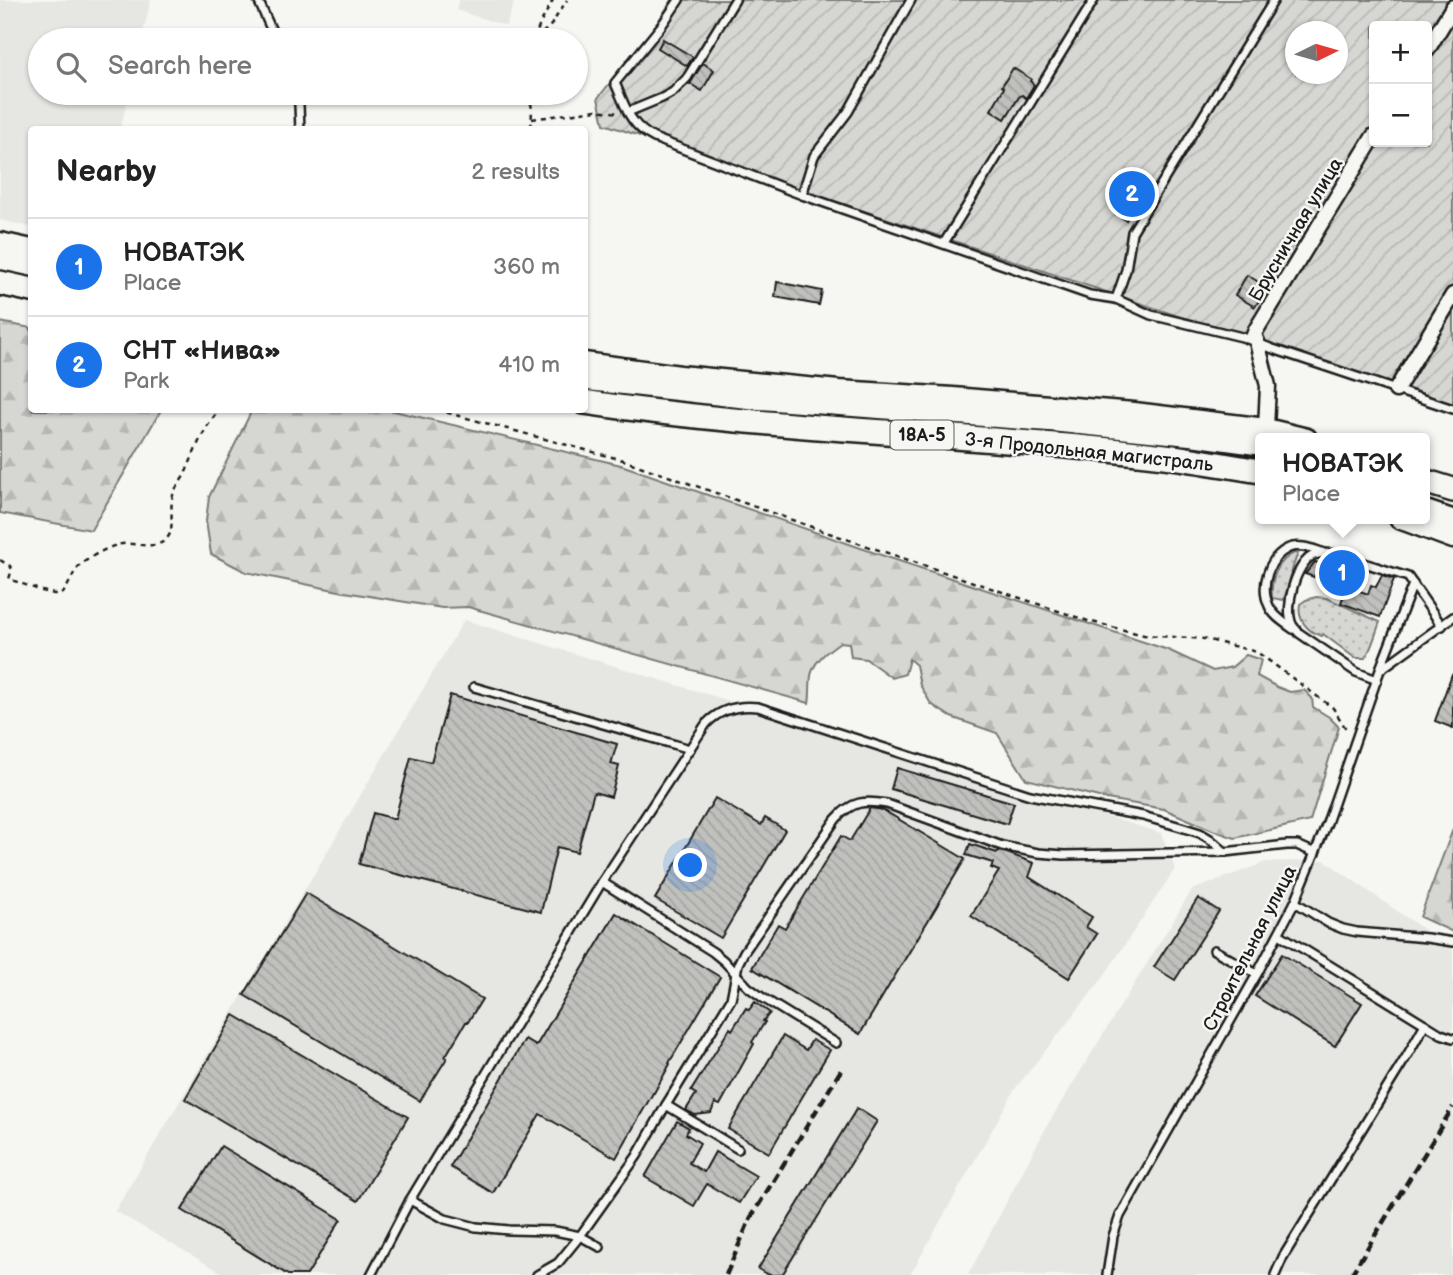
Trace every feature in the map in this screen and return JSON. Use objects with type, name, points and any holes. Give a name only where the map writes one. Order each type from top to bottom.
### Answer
[{"type":"highway","points":[[0,257],[28,263]]},
{"type":"highway","points":[[0,283],[28,289]]},
{"type":"highway","name":"3-я Продольная магистраль","points":[[588,378],[753,397],[1056,420],[1195,434],[1255,435]]},
{"type":"highway","name":"3-я Продольная магистраль","points":[[588,403],[698,417],[1167,456],[1255,470]]},
{"type":"highway","points":[[1430,517],[1452,535]]},
{"type":"street","points":[[1432,42],[1453,7]]},
{"type":"street","name":"Брусничная улица","points":[[1258,342],[1254,335],[1256,330],[1369,144]]},
{"type":"street","points":[[0,242],[28,248]]},
{"type":"street","points":[[1396,390],[1453,295]]},
{"type":"street","points":[[1258,342],[1268,386],[1263,433]]},
{"type":"street","points":[[588,363],[707,378],[839,390],[1074,406],[1255,434]]},
{"type":"street","points":[[1416,524],[1452,535]]},
{"type":"lane","points":[[258,0],[271,28]]},
{"type":"lane","points":[[679,0],[615,83],[628,112],[642,132],[802,195],[1090,295],[1116,299],[1150,315],[1258,342],[1453,410]]},
{"type":"lane","points":[[628,112],[662,99],[687,78],[735,0]]},
{"type":"lane","points":[[802,195],[814,156],[848,112],[911,0]]},
{"type":"lane","points":[[944,243],[1094,0]]},
{"type":"lane","points":[[1116,299],[1126,270],[1132,232],[1274,0]]},
{"type":"lane","points":[[299,105],[300,126]]},
{"type":"lane","points":[[1377,680],[1356,672],[1280,620],[1270,608],[1265,586],[1270,568],[1278,555],[1290,547],[1304,547],[1368,563],[1411,581],[1442,626]]},
{"type":"lane","points":[[1299,633],[1292,625],[1289,614],[1298,572],[1312,556],[1326,553]]},
{"type":"lane","name":"Строительная улица","points":[[1107,1275],[1113,1236],[1120,1216],[1295,902],[1315,853],[1411,581]]},
{"type":"lane","points":[[1380,670],[1453,617]]},
{"type":"lane","points":[[474,687],[690,749]]},
{"type":"lane","points":[[371,1275],[410,1200],[602,882],[706,724],[713,716],[726,709],[758,707],[1030,794],[1143,816],[1200,833],[1225,852]]},
{"type":"lane","points":[[537,1275],[558,1263],[637,1156],[731,999],[738,964],[751,941],[836,819],[854,804],[869,801],[887,804],[1002,846],[1038,853],[1064,855],[1225,852],[1297,845],[1315,853]]},
{"type":"lane","points":[[602,882],[713,952],[748,987],[836,1043]]},
{"type":"lane","points":[[1295,902],[1328,923],[1343,929],[1453,942]]},
{"type":"lane","points":[[1279,934],[1441,1034],[1453,1038]]},
{"type":"lane","points":[[1214,950],[1257,974]]},
{"type":"lane","points":[[1275,1275],[1283,1257],[1425,1024]]},
{"type":"lane","points":[[666,1105],[737,1149]]},
{"type":"lane","points":[[410,1200],[445,1219],[476,1227],[555,1231],[580,1236],[600,1247]]},
{"type":"path","points":[[539,28],[553,0]]},
{"type":"path","points":[[548,28],[567,0]]},
{"type":"path","points":[[531,105],[532,126]]},
{"type":"path","points":[[533,119],[582,111],[628,112]]},
{"type":"path","points":[[0,560],[12,569],[9,579],[54,594],[63,593],[82,563],[105,550],[119,544],[159,544],[169,536],[172,524],[170,507],[174,492],[204,432],[217,413]]},
{"type":"path","points":[[448,413],[624,460],[1088,621],[1144,635],[1205,639],[1257,652],[1333,708],[1345,728],[1356,739]]},
{"type":"shaded area","points":[[0,0],[151,0],[144,28],[28,28],[28,105],[126,105],[121,126],[28,126],[28,226],[0,220]]},
{"type":"shaded area","points":[[459,0],[506,0],[514,3],[506,26],[456,10]]},
{"type":"shaded area","points":[[464,620],[1161,833],[1175,869],[1102,979],[1015,1089],[910,1275],[226,1275],[115,1211]]},
{"type":"shaded area","points":[[1324,860],[1453,950],[1453,1275],[968,1275],[1048,1124],[1192,890],[1266,862]]},
{"type":"green space","points":[[672,0],[1453,0],[1453,408],[604,124],[598,98],[654,28]]},
{"type":"green space","points":[[0,322],[28,327],[28,413],[159,413],[91,530],[0,513]]},
{"type":"green space","points":[[251,413],[403,413],[621,465],[1168,650],[1213,671],[1232,667],[1246,655],[1261,660],[1257,676],[1290,692],[1304,690],[1312,698],[1313,707],[1339,727],[1310,821],[1235,838],[1164,809],[1107,799],[1026,779],[997,733],[951,717],[931,704],[920,685],[916,665],[909,659],[905,674],[892,678],[866,659],[851,657],[849,643],[840,642],[823,655],[814,667],[809,703],[468,607],[442,608],[246,572],[211,554],[206,521],[209,497]]},
{"type":"green space","points":[[1294,553],[1298,554],[1283,600],[1272,598],[1272,584],[1276,572],[1283,561]]},
{"type":"green space","points":[[1316,597],[1327,598],[1380,622],[1365,658],[1355,658],[1323,634],[1317,634],[1304,624],[1299,610],[1300,604]]},
{"type":"green space","points":[[1453,829],[1453,932],[1420,917]]},
{"type":"building","points":[[663,39],[693,57],[687,66],[658,48]]},
{"type":"building","points":[[703,63],[714,70],[702,91],[690,84]]},
{"type":"building","points":[[1013,68],[1031,79],[1034,85],[1026,98],[1022,95],[1019,97],[1005,119],[991,110]]},
{"type":"building","points":[[1123,197],[1135,204],[1126,220],[1114,213]]},
{"type":"building","points":[[1247,275],[1267,287],[1255,307],[1235,295]]},
{"type":"building","points":[[777,282],[822,291],[819,305],[775,297]]},
{"type":"building","points":[[1339,561],[1351,566],[1344,585],[1316,573],[1314,577],[1305,574],[1315,562],[1336,569]]},
{"type":"building","points":[[1382,575],[1394,579],[1380,617],[1341,603],[1347,586],[1368,594],[1371,585],[1376,587]]},
{"type":"building","points":[[1453,674],[1453,728],[1435,721]]},
{"type":"building","points":[[450,695],[617,744],[611,764],[619,766],[611,797],[594,792],[577,852],[557,847],[541,912],[359,864],[373,813],[395,819],[411,757],[431,762]]},
{"type":"building","points":[[897,768],[1014,803],[1007,824],[891,789]]},
{"type":"building","points":[[715,798],[761,825],[765,818],[785,830],[721,938],[655,899]]},
{"type":"building","points":[[870,808],[883,810],[965,859],[860,1034],[752,968],[778,924],[785,928],[841,836],[850,841]]},
{"type":"building","points":[[970,844],[1034,863],[1029,877],[1092,917],[1086,927],[1097,934],[1069,978],[971,916],[999,871],[991,868],[993,863],[966,855]]},
{"type":"building","points":[[306,893],[482,999],[420,1101],[244,995]]},
{"type":"building","points":[[1198,898],[1219,911],[1175,980],[1154,967]]},
{"type":"building","points":[[616,913],[720,977],[616,1158],[540,1114],[493,1193],[450,1167],[525,1039],[536,1046]]},
{"type":"building","points":[[1282,954],[1362,1003],[1335,1046],[1255,996]]},
{"type":"building","points":[[755,1002],[770,1013],[763,1021],[765,1022],[752,1042],[754,1044],[720,1105],[715,1103],[711,1113],[695,1115],[686,1110],[696,1094],[691,1091],[730,1028],[732,1030],[746,1008],[749,1010]]},
{"type":"building","points":[[234,1015],[408,1117],[358,1201],[185,1099]]},
{"type":"building","points":[[783,1036],[806,1050],[812,1040],[830,1050],[769,1153],[728,1129]]},
{"type":"building","points":[[857,1108],[877,1121],[782,1275],[769,1275],[758,1269]]},
{"type":"building","points":[[677,1121],[689,1128],[686,1134],[700,1143],[689,1163],[704,1172],[715,1152],[756,1176],[739,1203],[707,1184],[694,1206],[645,1177]]},
{"type":"building","points":[[221,1146],[341,1219],[307,1275],[288,1275],[182,1210]]},
{"type":"railway","points":[[726,1275],[750,1219],[843,1067]]},
{"type":"railway","points":[[1351,1275],[1453,1107]]},
{"type":"place","name":"СНТ «Нива»","points":[[1132,194]]},
{"type":"place","name":"НОВАТЭК","points":[[1342,573]]}]
